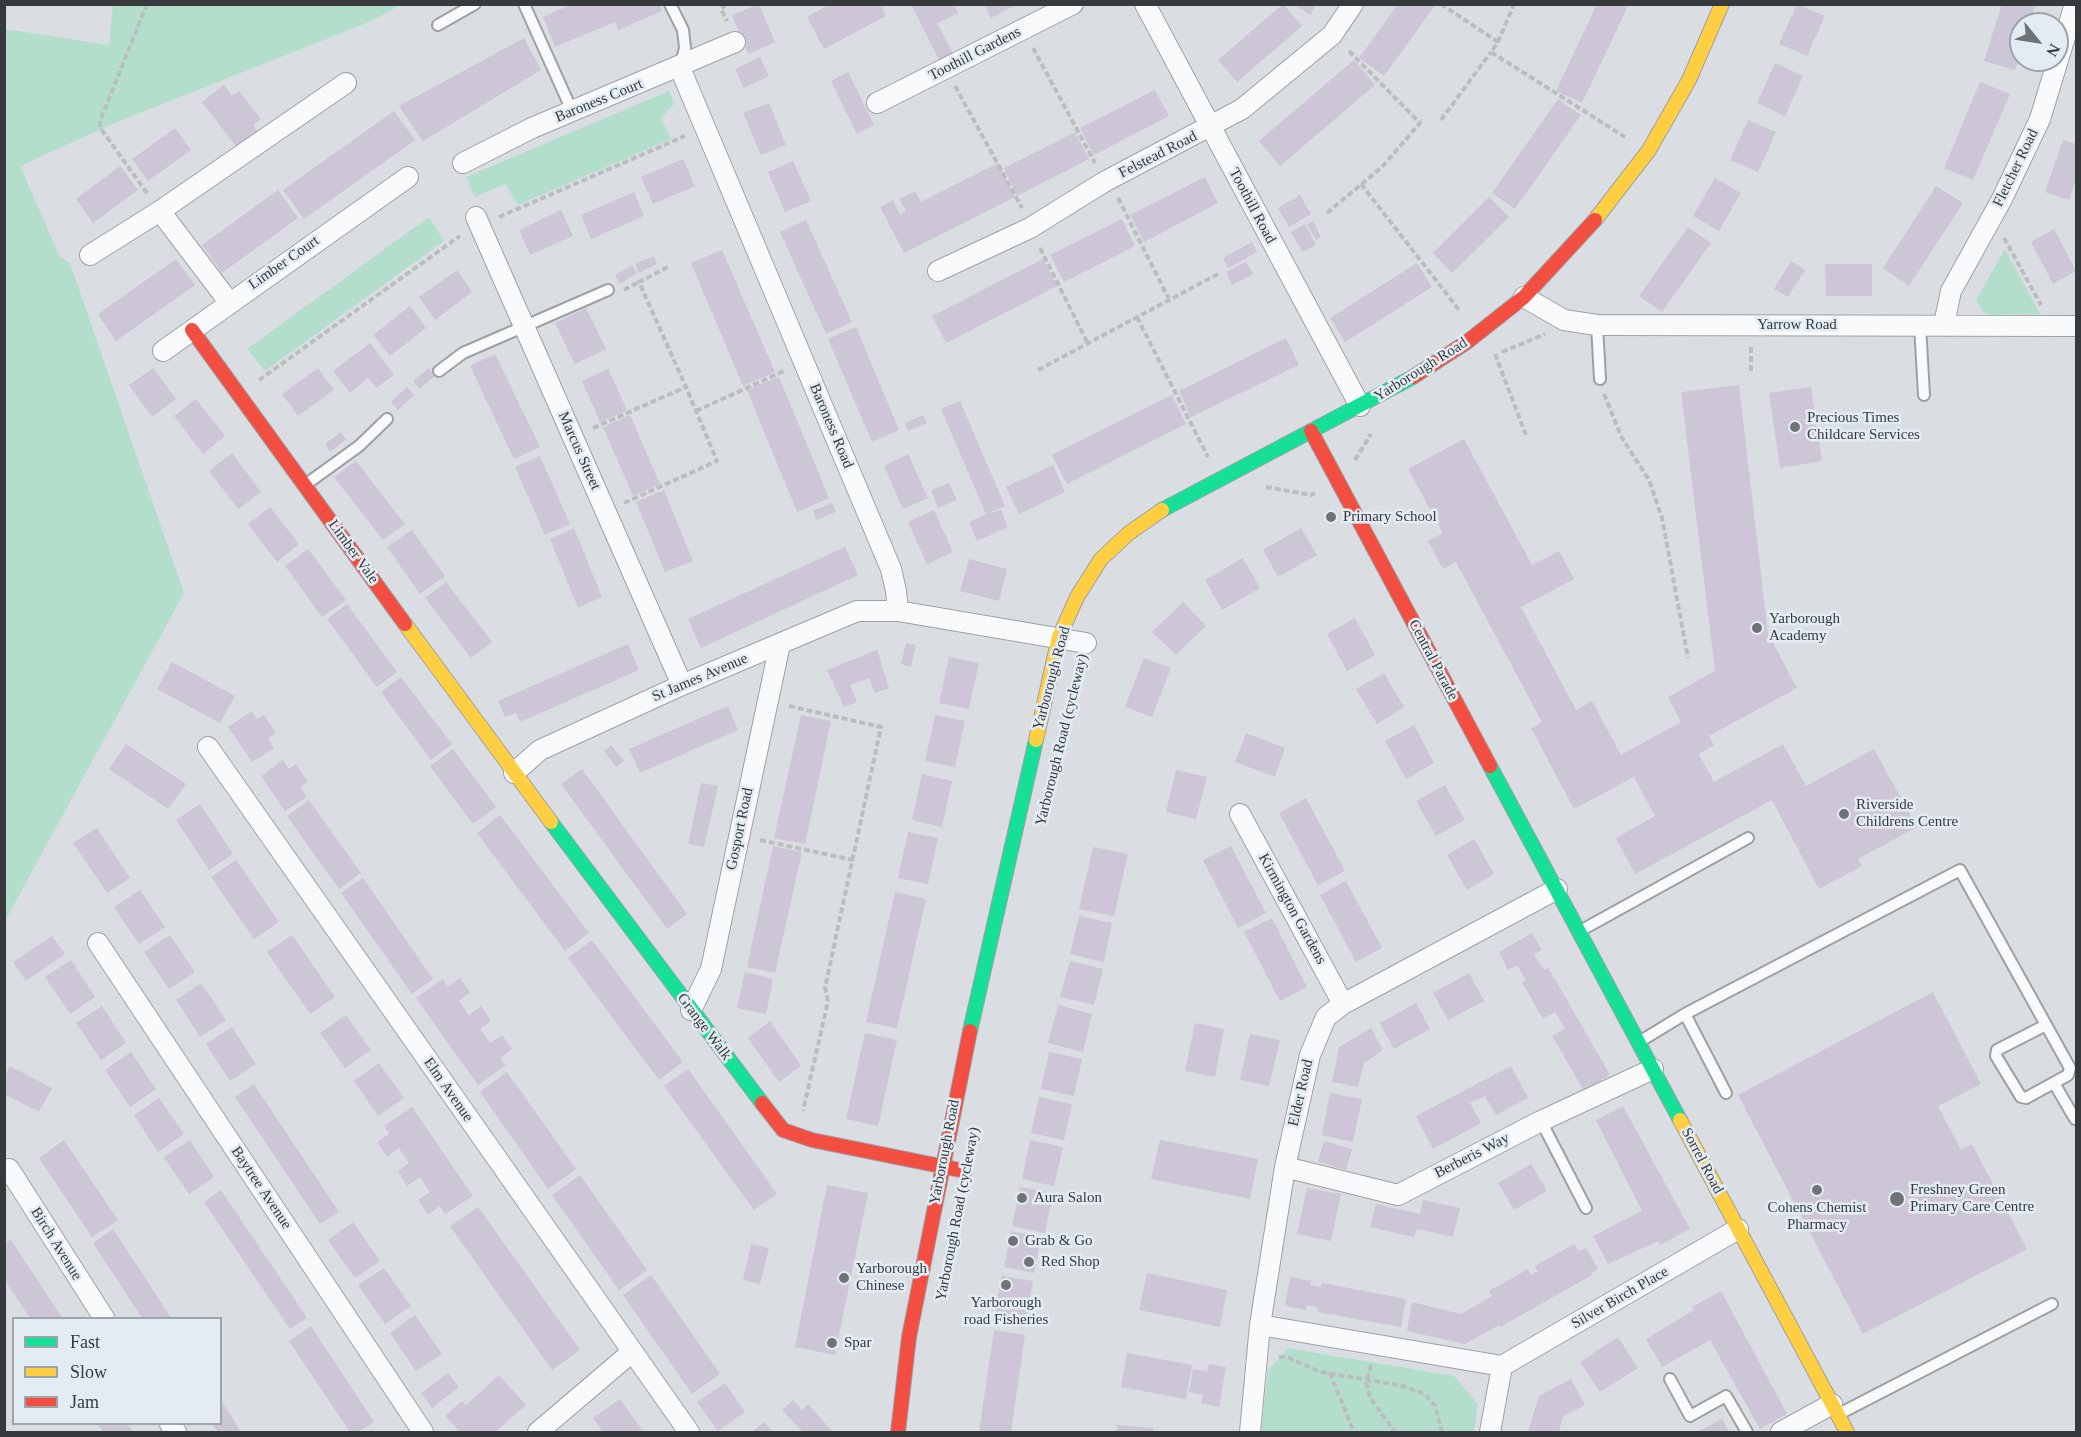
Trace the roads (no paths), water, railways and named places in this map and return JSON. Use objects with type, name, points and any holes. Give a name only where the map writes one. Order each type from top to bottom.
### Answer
[{"type":"street","name":"Toothill Gardens","points":[[877,103],[1073,4]]},
{"type":"street","name":"Toothill Road","points":[[1144,4],[1360,406]]},
{"type":"street","name":"Felstead Road","points":[[938,271],[1030,228],[1106,181],[1242,110],[1332,35],[1353,4]]},
{"type":"street","name":"Yarborough Road","points":[[898,1432],[909,1337],[942,1166],[1059,637],[1077,597],[1101,559],[1129,533],[1160,512],[1220,478],[1407,381],[1480,332],[1524,297],[1589,228],[1649,150],[1689,80],[1722,4]]},
{"type":"street","name":"Fletcher Road","points":[[1944,324],[1951,291],[1992,216],[2040,118],[2075,4]]},
{"type":"street","name":"Baroness Court","points":[[463,163],[532,128],[680,68],[735,42]]},
{"type":"street","name":"Baroness Road","points":[[680,68],[891,569],[897,591],[898,611]]},
{"type":"street","points":[[90,255],[160,211],[346,82]]},
{"type":"street","name":"Limber Court","points":[[163,351],[408,177]]},
{"type":"street","points":[[160,211],[229,302]]},
{"type":"street","name":"Marcus Street","points":[[476,218],[682,685]]},
{"type":"street","name":"Yarrow Road","points":[[1524,297],[1564,320],[1597,325],[2076,326]]},
{"type":"street","name":"Limber Vale","points":[[192,330],[514,773]]},
{"type":"street","name":"Central Parade","points":[[1311,431],[1557,889]]},
{"type":"street","name":"St James Avenue","points":[[514,773],[540,750],[682,685],[857,611],[898,611]]},
{"type":"street","points":[[898,611],[1086,643]]},
{"type":"street","name":"Gosport Road","points":[[691,1010],[711,969],[780,644]]},
{"type":"street","name":"Elm Avenue","points":[[208,747],[689,1432]]},
{"type":"street","name":"Grange Walk","points":[[514,773],[783,1130],[797,1136],[965,1172]]},
{"type":"street","name":"Kirmington Gardens","points":[[1240,814],[1344,1004]]},
{"type":"street","name":"Sorrel Road","points":[[1557,889],[1847,1432]]},
{"type":"street","name":"Elder Road","points":[[1250,1432],[1260,1325],[1285,1167],[1304,1078],[1317,1034],[1326,1017],[1344,1004],[1557,889]]},
{"type":"street","name":"Baytree Avenue","points":[[98,943],[423,1432]]},
{"type":"street","name":"Berberis Way","points":[[1285,1167],[1398,1195],[1541,1121],[1653,1069]]},
{"type":"street","name":"Birch Avenue","points":[[9,1169],[103,1317]]},
{"type":"street","name":"Silver Birch Place","points":[[1502,1366],[1738,1229]]},
{"type":"street","points":[[1260,1325],[1502,1366],[1490,1432]]},
{"type":"street","points":[[538,1432],[632,1352]]},
{"type":"street","points":[[1781,1432],[1835,1409]]},
{"type":"lane","points":[[438,25],[475,4]]},
{"type":"lane","points":[[524,4],[573,113]]},
{"type":"lane","points":[[670,4],[682,30],[685,48],[680,68]]},
{"type":"lane","points":[[439,371],[463,353],[608,290]]},
{"type":"lane","points":[[1597,325],[1600,379]]},
{"type":"lane","points":[[1920,325],[1924,394]]},
{"type":"lane","points":[[305,485],[359,446],[387,419]]},
{"type":"lane","points":[[1580,931],[1748,838]]},
{"type":"lane","points":[[1639,1042],[1685,1014],[1954,870],[1963,872],[2071,1071],[2026,1098],[2021,1097],[1996,1056],[1997,1050],[2046,1025]]},
{"type":"lane","points":[[1685,1014],[1726,1093]]},
{"type":"lane","points":[[2054,1083],[2075,1119]]},
{"type":"lane","points":[[1541,1121],[1586,1208]]},
{"type":"lane","points":[[1835,1409],[2052,1304]]},
{"type":"lane","points":[[1670,1378],[1690,1416],[1726,1396],[1747,1432]]},
{"type":"place","name":"Precious Times Childcare Services","points":[[1795,427]]},
{"type":"place","name":"Primary School","points":[[1331,517]]},
{"type":"place","name":"Yarborough Academy","points":[[1757,628]]},
{"type":"place","name":"Riverside Childrens Centre","points":[[1844,814]]},
{"type":"place","name":"Cohens Chemist Pharmacy","points":[[1817,1190]]},
{"type":"place","name":"Aura Salon","points":[[1022,1198]]},
{"type":"place","name":"Freshney Green Primary Care Centre","points":[[1897,1199]]},
{"type":"place","name":"Grab & Go","points":[[1013,1241]]},
{"type":"place","name":"Red Shop","points":[[1029,1262]]},
{"type":"place","name":"Yarborough Chinese","points":[[844,1278]]},
{"type":"place","name":"Yarborough road Fisheries","points":[[1006,1285]]},
{"type":"place","name":"Spar","points":[[832,1343]]}]
